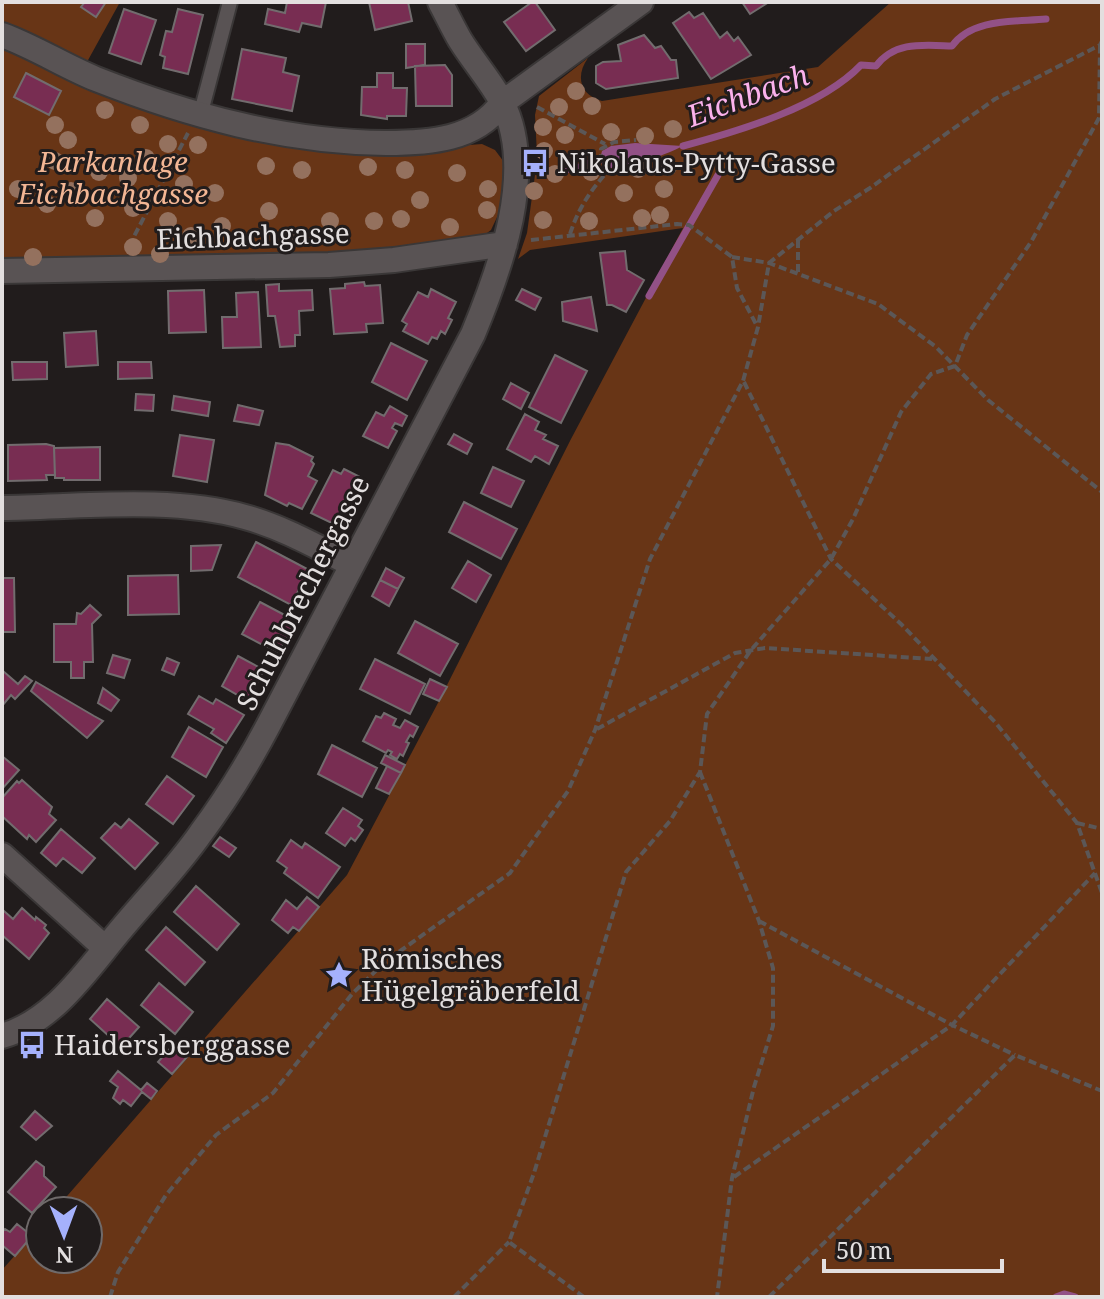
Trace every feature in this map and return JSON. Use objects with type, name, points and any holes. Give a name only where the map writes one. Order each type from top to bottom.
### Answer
[{"type":"street","name":"Schuhbrechergasse","points":[[2,1036],[18,1031],[53,1006],[199,836],[233,787],[473,334],[493,285],[505,244],[514,192],[516,157],[502,103],[460,40],[440,2]]},
{"type":"street","points":[[2,35],[94,78],[200,116],[265,132],[340,143],[405,143],[449,137],[484,123],[502,103],[641,2]]},
{"type":"street","name":"Eichbachgasse","points":[[2,271],[329,265],[394,260],[505,244]]},
{"type":"street","points":[[2,508],[173,506],[209,509],[260,521],[351,564]]},
{"type":"street","points":[[2,855],[105,948]]},
{"type":"lane","points":[[200,116],[230,2]]},
{"type":"path","points":[[110,1297],[118,1272],[166,1195],[216,1135],[273,1093],[352,994],[386,961],[510,873],[568,791],[595,730],[650,559],[743,381],[758,327],[769,263],[834,211],[995,99],[1101,43],[1099,118],[1031,242],[967,335],[955,366]]},
{"type":"path","points":[[502,103],[533,104],[605,144],[636,140]]},
{"type":"path","points":[[117,269],[192,125],[200,116]]},
{"type":"path","points":[[570,235],[577,212],[609,170],[601,165],[599,159],[605,144]]},
{"type":"path","points":[[505,244],[689,225],[732,257],[769,263],[878,304],[936,347],[988,400],[1102,492]]},
{"type":"path","points":[[798,239],[798,274]]},
{"type":"path","points":[[732,257],[737,288],[758,327]]},
{"type":"path","points":[[454,1297],[509,1242],[534,1173],[626,872],[670,821],[700,772],[707,714],[751,650],[831,559],[853,519],[901,412],[931,374],[955,366]]},
{"type":"path","points":[[743,381],[831,559],[902,625],[995,722],[1077,823],[1102,893]]},
{"type":"path","points":[[595,730],[735,653],[765,648],[933,659]]},
{"type":"path","points":[[700,772],[759,921],[773,968],[773,1026],[754,1087],[732,1178],[717,1297]]},
{"type":"path","points":[[1077,823],[1102,829]]},
{"type":"path","points":[[732,1178],[952,1025],[1095,873]]},
{"type":"path","points":[[759,921],[952,1025],[1102,1091]]},
{"type":"path","points":[[769,1297],[1015,1055]]},
{"type":"path","points":[[509,1242],[584,1297]]},
{"type":"green space","points":[[2,2],[120,2],[87,62],[2,24]]},
{"type":"green space","points":[[891,2],[1102,2],[1102,1297],[2,1297],[2,1270],[24,1245],[24,1275],[104,1275],[104,1195],[68,1195],[347,875],[683,228],[530,250],[518,259],[527,233],[535,175],[541,176],[543,156],[537,155],[535,115],[539,96],[588,58],[582,71],[582,84],[584,90],[602,101],[818,67]]},
{"type":"green space","name":"Parkanlage Eichbachgasse","points":[[2,44],[77,80],[394,151],[482,144],[495,150],[504,162],[499,213],[491,230],[483,236],[387,252],[318,256],[2,259]]},
{"type":"shaded area","points":[[635,143],[683,146],[632,165],[603,167],[600,159],[602,151],[611,146]]},
{"type":"building","points":[[85,2],[106,2],[96,17],[81,7]]},
{"type":"building","points":[[287,2],[326,2],[321,27],[302,23],[299,32],[265,24],[268,9],[285,13]]},
{"type":"building","points":[[369,2],[408,2],[412,21],[375,30]]},
{"type":"building","points":[[532,2],[555,30],[526,51],[504,22]]},
{"type":"building","points":[[742,2],[769,2],[750,14]]},
{"type":"building","points":[[124,9],[156,20],[141,64],[109,53]]},
{"type":"building","points":[[178,9],[203,15],[188,74],[163,68],[165,57],[160,55],[166,31],[172,32]]},
{"type":"building","points":[[689,12],[694,18],[703,13],[720,38],[727,32],[734,41],[738,37],[751,55],[711,79],[673,23]]},
{"type":"building","points":[[644,35],[655,48],[661,46],[671,60],[676,60],[678,78],[606,89],[596,83],[596,66],[603,62],[621,61],[618,45]]},
{"type":"building","points":[[406,44],[425,44],[425,65],[406,68]]},
{"type":"building","points":[[242,49],[286,58],[283,72],[299,76],[292,111],[232,99]]},
{"type":"building","points":[[445,65],[452,75],[452,106],[416,106],[415,66]]},
{"type":"building","points":[[26,73],[61,91],[49,115],[14,97]]},
{"type":"building","points":[[377,73],[393,73],[393,88],[407,88],[406,116],[387,116],[387,119],[361,115],[362,87],[377,87]]},
{"type":"building","points":[[625,251],[627,270],[644,280],[626,312],[607,305],[600,253]]},
{"type":"building","points":[[364,282],[365,286],[380,285],[383,323],[366,324],[367,332],[334,334],[330,289]]},
{"type":"building","points":[[279,284],[279,291],[312,290],[313,310],[299,311],[300,335],[295,335],[295,346],[280,347],[275,316],[268,316],[266,285]]},
{"type":"building","points":[[431,289],[456,302],[445,334],[441,331],[437,339],[432,337],[428,344],[403,331],[407,324],[402,321],[418,292],[428,297]]},
{"type":"building","points":[[522,289],[541,298],[535,310],[516,300]]},
{"type":"building","points":[[204,290],[206,332],[169,333],[168,291]]},
{"type":"building","points":[[258,292],[261,347],[223,348],[222,317],[237,317],[236,293]]},
{"type":"building","points":[[591,297],[597,331],[563,321],[562,302]]},
{"type":"building","points":[[96,331],[98,365],[66,367],[64,333]]},
{"type":"building","points":[[391,343],[427,361],[407,400],[372,382]]},
{"type":"building","points":[[555,355],[587,371],[561,423],[529,407]]},
{"type":"building","points":[[12,362],[47,362],[47,379],[13,380]]},
{"type":"building","points":[[118,362],[151,362],[152,378],[118,379]]},
{"type":"building","points":[[511,383],[529,393],[521,409],[503,399]]},
{"type":"building","points":[[136,394],[154,395],[153,411],[135,410]]},
{"type":"building","points":[[174,396],[210,402],[208,416],[172,410]]},
{"type":"building","points":[[238,405],[263,411],[259,425],[234,421]]},
{"type":"building","points":[[390,406],[407,416],[402,426],[395,423],[392,428],[397,431],[388,448],[363,436],[376,412],[384,416]]},
{"type":"building","points":[[525,414],[539,422],[535,430],[546,435],[543,439],[558,446],[549,464],[535,456],[531,462],[507,449]]},
{"type":"building","points":[[454,434],[472,444],[467,454],[448,444]]},
{"type":"building","points":[[180,435],[214,440],[207,482],[173,476]]},
{"type":"building","points":[[276,443],[289,445],[313,457],[311,461],[314,464],[308,476],[317,481],[302,509],[289,503],[287,506],[265,495]]},
{"type":"building","points":[[8,445],[54,446],[55,475],[46,475],[47,480],[8,481]]},
{"type":"building","points":[[100,447],[100,480],[55,478],[54,448]]},
{"type":"building","points":[[493,467],[524,481],[511,507],[481,493]]},
{"type":"building","points":[[344,469],[360,477],[358,482],[363,484],[356,497],[361,500],[342,528],[311,513],[333,470],[341,474]]},
{"type":"building","points":[[464,502],[517,529],[501,559],[449,532]]},
{"type":"building","points":[[256,542],[309,570],[291,605],[238,577]]},
{"type":"building","points":[[221,545],[212,570],[191,571],[191,546]]},
{"type":"building","points":[[468,561],[491,575],[476,602],[452,588]]},
{"type":"building","points":[[386,568],[404,578],[398,589],[380,580]]},
{"type":"building","points":[[178,575],[179,614],[128,615],[128,576]]},
{"type":"building","points":[[2,578],[14,578],[15,632],[2,632]]},
{"type":"building","points":[[380,580],[398,589],[389,606],[372,596]]},
{"type":"building","points":[[260,602],[296,621],[278,653],[242,634]]},
{"type":"building","points":[[90,605],[101,615],[92,624],[93,662],[84,662],[84,678],[71,678],[71,662],[54,662],[54,624],[76,624],[77,613],[81,614]]},
{"type":"building","points":[[415,621],[458,644],[440,676],[398,653]]},
{"type":"building","points":[[113,655],[130,660],[124,678],[107,673]]},
{"type":"building","points":[[238,656],[264,670],[248,701],[222,686]]},
{"type":"building","points":[[167,658],[179,663],[174,675],[162,670]]},
{"type":"building","points":[[375,659],[425,684],[410,714],[360,689]]},
{"type":"building","points":[[3,671],[18,684],[25,676],[32,681],[15,699],[11,695],[2,706]]},
{"type":"building","points":[[430,679],[447,687],[439,701],[423,694]]},
{"type":"building","points":[[36,682],[103,721],[87,738],[31,691]]},
{"type":"building","points":[[103,688],[119,700],[111,711],[98,703]]},
{"type":"building","points":[[199,696],[213,704],[216,699],[244,715],[226,743],[211,733],[214,729],[188,714]]},
{"type":"building","points":[[384,713],[396,719],[393,725],[400,728],[405,720],[418,727],[406,742],[409,743],[403,756],[400,754],[397,759],[390,755],[392,752],[388,750],[386,753],[363,741],[376,716],[381,718]]},
{"type":"building","points":[[189,727],[223,747],[206,777],[172,757]]},
{"type":"building","points":[[332,745],[377,768],[362,797],[318,774]]},
{"type":"building","points":[[385,755],[405,765],[401,773],[381,763]]},
{"type":"building","points":[[2,756],[19,770],[2,789]]},
{"type":"building","points":[[387,766],[401,773],[389,794],[376,788]]},
{"type":"building","points":[[167,776],[194,796],[173,824],[146,804]]},
{"type":"building","points":[[22,780],[52,807],[49,814],[56,820],[36,842],[29,835],[27,839],[2,816],[2,798],[17,781]]},
{"type":"building","points":[[343,808],[362,820],[358,826],[363,830],[355,841],[351,838],[345,846],[326,833]]},
{"type":"building","points":[[129,819],[158,843],[135,869],[101,838],[115,823],[121,828]]},
{"type":"building","points":[[61,829],[95,858],[82,873],[63,858],[56,866],[41,853]]},
{"type":"building","points":[[220,837],[236,848],[229,857],[213,846]]},
{"type":"building","points":[[291,840],[302,848],[305,843],[340,867],[318,898],[284,873],[287,868],[277,861]]},
{"type":"building","points":[[196,886],[239,924],[217,950],[174,912]]},
{"type":"building","points":[[307,897],[319,907],[299,931],[293,927],[288,933],[272,920],[286,900],[297,909]]},
{"type":"building","points":[[22,908],[46,925],[44,928],[49,933],[29,959],[2,935],[4,911],[13,919]]},
{"type":"building","points":[[166,927],[205,962],[185,985],[146,950]]},
{"type":"building","points":[[159,983],[193,1012],[175,1034],[141,1005]]},
{"type":"building","points":[[107,999],[139,1027],[121,1047],[90,1019]]},
{"type":"building","points":[[173,1045],[187,1057],[172,1074],[158,1062],[166,1053],[171,1054],[168,1051]]},
{"type":"building","points":[[118,1071],[141,1090],[147,1083],[157,1091],[151,1099],[142,1092],[131,1106],[123,1100],[120,1104],[113,1098],[118,1087],[110,1081]]},
{"type":"building","points":[[35,1111],[52,1126],[36,1140],[21,1127]]},
{"type":"building","points":[[36,1161],[44,1167],[44,1176],[56,1187],[49,1195],[24,1195],[24,1206],[8,1192]]},
{"type":"building","points":[[17,1224],[24,1230],[24,1245],[15,1256],[2,1245],[2,1232],[5,1229],[10,1232]]},
{"type":"waterway","name":"Eichbach","points":[[683,146],[778,116],[824,93],[861,65],[876,66],[901,48],[952,46],[971,30],[982,26],[1046,19]]},
{"type":"waterway","name":"Eichbach","points":[[544,171],[574,169],[600,159]]},
{"type":"waterway","points":[[649,296],[718,175]]},
{"type":"waterway","points":[[1056,1297],[1064,1294],[1075,1297]]},
{"type":"place","name":"Nikolaus-Pytty-Gasse","points":[[535,163]]},
{"type":"place","name":"Römisches Hügelgräberfeld","points":[[339,975]]},
{"type":"place","name":"Haidersberggasse","points":[[32,1045]]}]
